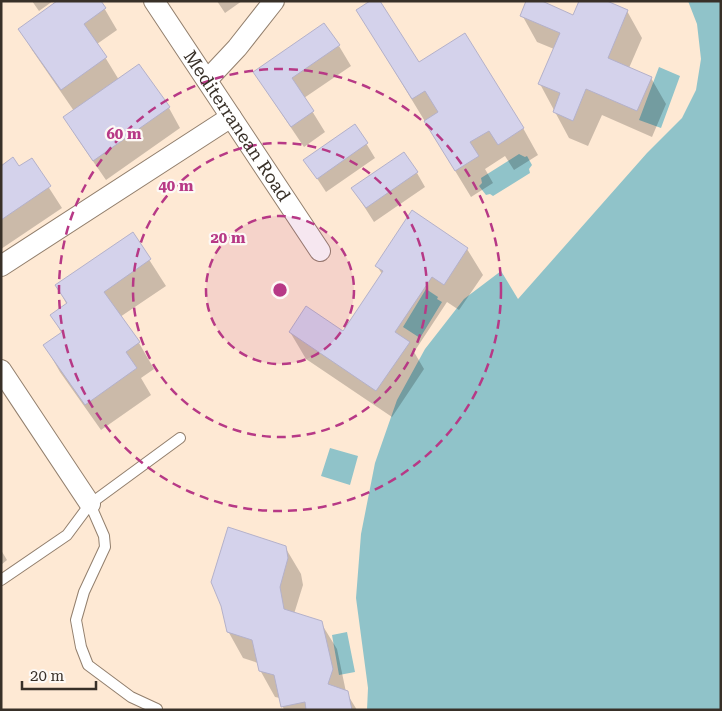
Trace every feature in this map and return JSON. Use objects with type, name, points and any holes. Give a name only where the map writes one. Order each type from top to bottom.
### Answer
[{"type":"street","name":"Mediterranean Road","points":[[154,1],[320,251]]},
{"type":"street","points":[[207,80],[237,48],[274,1]]},
{"type":"street","points":[[1,266],[231,117]]},
{"type":"street","points":[[1,370],[90,504]]},
{"type":"lane","points":[[1,580],[66,535],[90,504],[180,438]]},
{"type":"lane","points":[[90,504],[104,536],[105,547],[84,592],[76,620],[81,647],[88,664],[131,696],[157,709]]},
{"type":"water","points":[[688,1],[721,1],[721,710],[367,710],[368,688],[356,598],[361,534],[375,463],[397,400],[425,349],[464,299],[501,271],[518,299],[647,153],[682,118],[696,90],[701,59],[697,24]]},
{"type":"water","points":[[659,67],[680,76],[661,128],[639,120]]},
{"type":"water","points":[[519,154],[527,156],[532,165],[529,169],[530,173],[493,196],[490,194],[486,195],[479,186],[482,183],[481,178]]},
{"type":"water","points":[[426,289],[442,302],[420,338],[403,327]]},
{"type":"water","points":[[330,448],[358,456],[350,485],[321,476]]},
{"type":"water","points":[[347,632],[355,672],[339,675],[332,635]]},
{"type":"building","points":[[57,1],[101,1],[106,8],[84,24],[107,57],[61,90],[18,29]]},
{"type":"building","points":[[370,1],[380,1],[419,62],[465,33],[524,128],[498,145],[489,131],[470,142],[479,156],[455,171],[424,121],[438,112],[425,91],[412,99],[356,10]]},
{"type":"building","points":[[526,1],[542,1],[573,15],[579,1],[607,1],[628,10],[608,58],[652,77],[637,111],[586,89],[573,121],[553,112],[560,93],[538,84],[560,33],[520,16]]},
{"type":"building","points":[[324,23],[340,45],[292,78],[314,111],[291,127],[253,72]]},
{"type":"building","points":[[139,64],[170,107],[93,161],[63,117]]},
{"type":"building","points":[[355,124],[368,143],[317,179],[303,160]]},
{"type":"building","points":[[404,152],[418,172],[366,208],[351,188]]},
{"type":"building","points":[[13,157],[19,166],[32,158],[51,186],[1,220],[1,166]]},
{"type":"building","points":[[412,210],[468,248],[444,285],[432,277],[395,332],[410,342],[376,391],[289,332],[306,306],[343,331],[383,271],[375,266]]},
{"type":"building","points":[[133,232],[151,259],[104,292],[140,342],[126,352],[137,368],[85,405],[43,345],[62,332],[50,315],[67,303],[55,285]]},
{"type":"building","points":[[228,527],[286,546],[288,558],[280,587],[284,609],[322,621],[333,669],[328,684],[348,691],[352,710],[306,710],[305,702],[281,707],[274,675],[259,671],[252,640],[227,632],[221,606],[211,582]]}]
